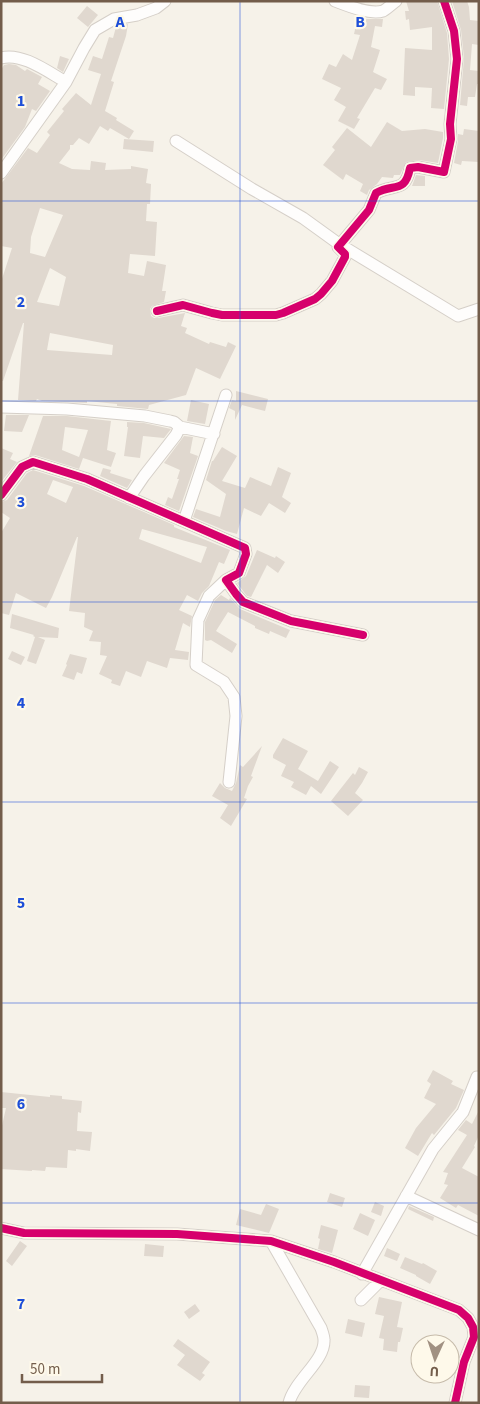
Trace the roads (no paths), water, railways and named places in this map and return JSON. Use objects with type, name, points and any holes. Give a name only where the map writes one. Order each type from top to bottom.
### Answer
[{"type":"street","points":[[1,173],[66,82],[95,30],[114,19],[137,15],[156,8],[165,1]]},
{"type":"street","points":[[336,1],[356,9],[372,12],[383,11],[396,1]]},
{"type":"street","points":[[156,311],[183,305],[212,313],[276,315],[315,298],[327,286],[345,257],[345,254],[338,249],[339,244],[369,210],[376,193],[404,184],[408,178],[410,168],[444,172],[451,139],[450,124],[457,59],[454,31],[444,1]]},
{"type":"street","points":[[1,58],[23,58],[66,82]]},
{"type":"street","points":[[176,141],[252,189],[303,218],[339,244],[458,316],[479,309]]},
{"type":"street","points":[[184,521],[226,395]]},
{"type":"street","points":[[1,407],[67,409],[145,416],[170,420],[180,427],[214,434]]},
{"type":"street","points":[[129,498],[180,427]]},
{"type":"street","points":[[1,495],[22,467],[33,462],[88,479],[246,550],[239,573],[226,580],[210,596],[198,620],[196,666],[224,682],[234,697],[236,716],[229,782]]},
{"type":"street","points":[[226,580],[244,602],[283,618],[363,635]]},
{"type":"street","points":[[362,1274],[433,1149],[463,1112],[477,1077],[479,1077]]},
{"type":"street","points":[[406,1196],[479,1230]]},
{"type":"street","points":[[1,1228],[24,1232],[177,1234],[271,1241],[334,1262],[459,1310],[468,1318],[473,1327],[474,1336],[464,1362],[455,1403]]},
{"type":"street","points":[[271,1241],[320,1328],[324,1340],[319,1357],[296,1386],[290,1396],[289,1403]]},
{"type":"street","points":[[361,1300],[380,1281]]}]
